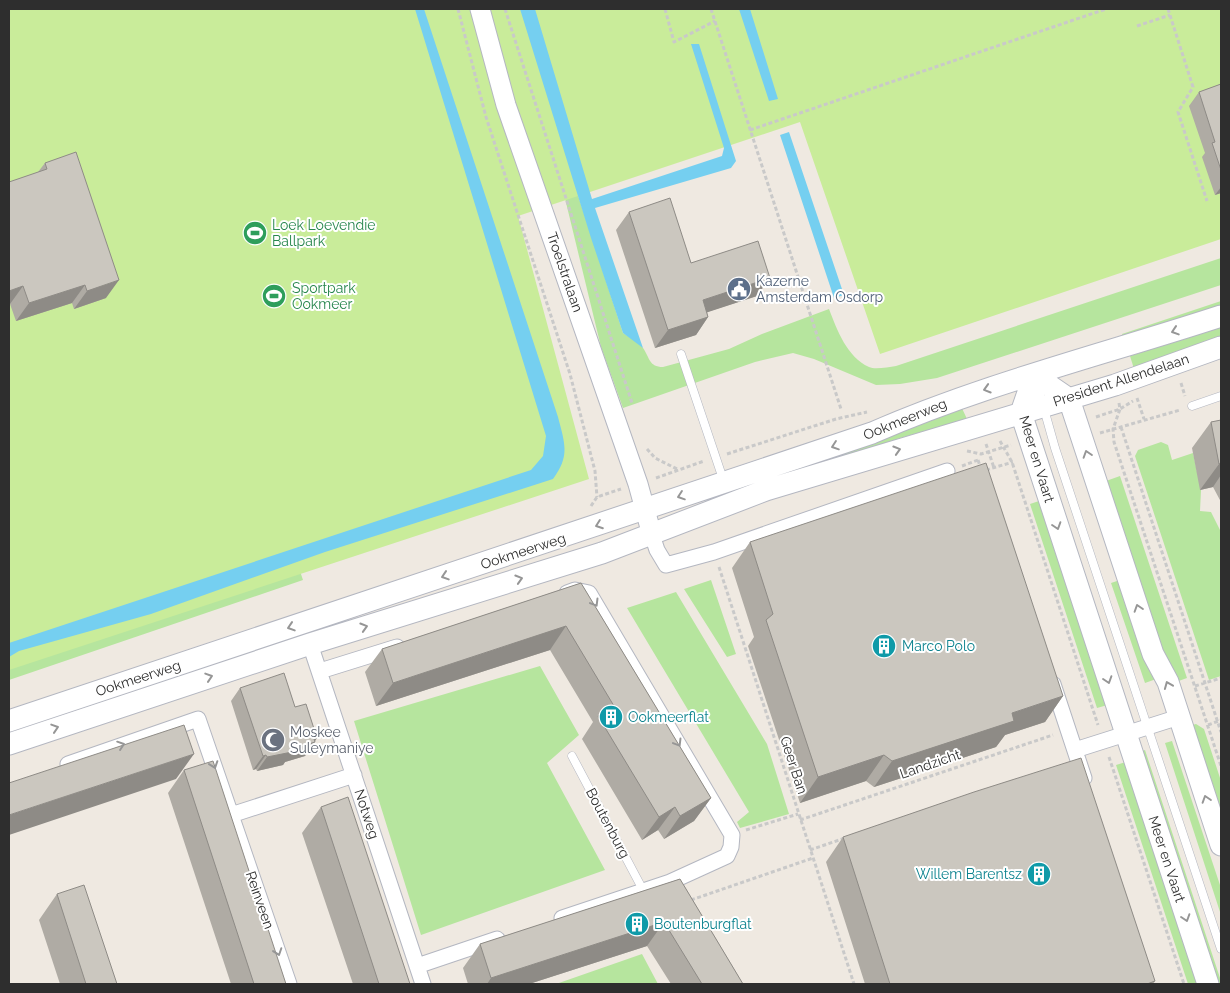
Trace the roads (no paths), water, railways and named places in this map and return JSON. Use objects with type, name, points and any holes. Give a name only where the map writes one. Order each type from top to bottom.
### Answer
[{"type":"main road","points":[[1034,375],[1221,316]]},
{"type":"main road","name":"President Allendelaan","points":[[1021,413],[1115,385],[1221,347]]},
{"type":"main road","name":"Ookmeerweg","points":[[9,744],[310,644],[602,553],[652,535],[728,492],[935,406],[1034,375]]},
{"type":"main road","points":[[1034,375],[1069,398],[1153,654],[1168,682],[1221,845]]},
{"type":"main road","name":"Meer en Vaart","points":[[1034,375],[1021,413],[1208,984]]},
{"type":"main road","name":"Ookmeerweg","points":[[9,721],[596,527],[645,508],[728,492],[1021,413]]},
{"type":"street","name":"Troelstralaan","points":[[480,9],[506,105],[645,508],[652,535]]},
{"type":"street","points":[[652,535],[657,550],[666,565],[714,552],[947,471]]},
{"type":"street","points":[[549,922],[670,882],[727,856],[731,847],[732,834],[589,593],[575,590],[556,596]]},
{"type":"street","points":[[320,672],[415,641]]},
{"type":"street","name":"Notweg","points":[[310,644],[423,984]]},
{"type":"street","points":[[1050,674],[1088,790]]},
{"type":"street","points":[[1075,750],[1179,717]]},
{"type":"street","name":"Reinveen","points":[[54,768],[198,719],[289,984]]},
{"type":"street","points":[[231,815],[354,775]]},
{"type":"street","points":[[670,882],[683,903]]},
{"type":"street","points":[[417,966],[511,934]]},
{"type":"lane","points":[[680,354],[728,492]]},
{"type":"lane","points":[[1034,375],[1221,949]]},
{"type":"lane","points":[[1190,407],[1221,396]]},
{"type":"lane","name":"Boutenburg","points":[[572,756],[643,890]]},
{"type":"water","points":[[415,9],[424,9],[558,417],[563,435],[564,456],[553,479],[325,552],[151,614],[19,651],[9,657],[9,643],[531,470],[543,456],[546,436]]},
{"type":"water","points":[[520,9],[535,9],[592,199],[722,156],[724,148],[691,44],[699,44],[736,161],[731,168],[595,208],[643,348],[623,333],[591,238]]},
{"type":"water","points":[[739,9],[750,9],[778,99],[769,101]]},
{"type":"water","points":[[789,132],[844,295],[834,298],[780,135]]},
{"type":"place","name":"Loek Loevendie Ballpark","points":[[255,233]]},
{"type":"place","name":"Kazerne Amsterdam Osdorp","points":[[739,289]]},
{"type":"place","name":"Sportpark Ookmeer","points":[[274,296]]},
{"type":"place","name":"Marco Polo","points":[[884,646]]},
{"type":"place","name":"Ookmeerflat","points":[[611,717]]},
{"type":"place","name":"Moskee Suleymaniye","points":[[273,740]]},
{"type":"place","name":"Willem Barentsz","points":[[1039,874]]},
{"type":"place","name":"Boutenburgflat","points":[[637,924]]}]
